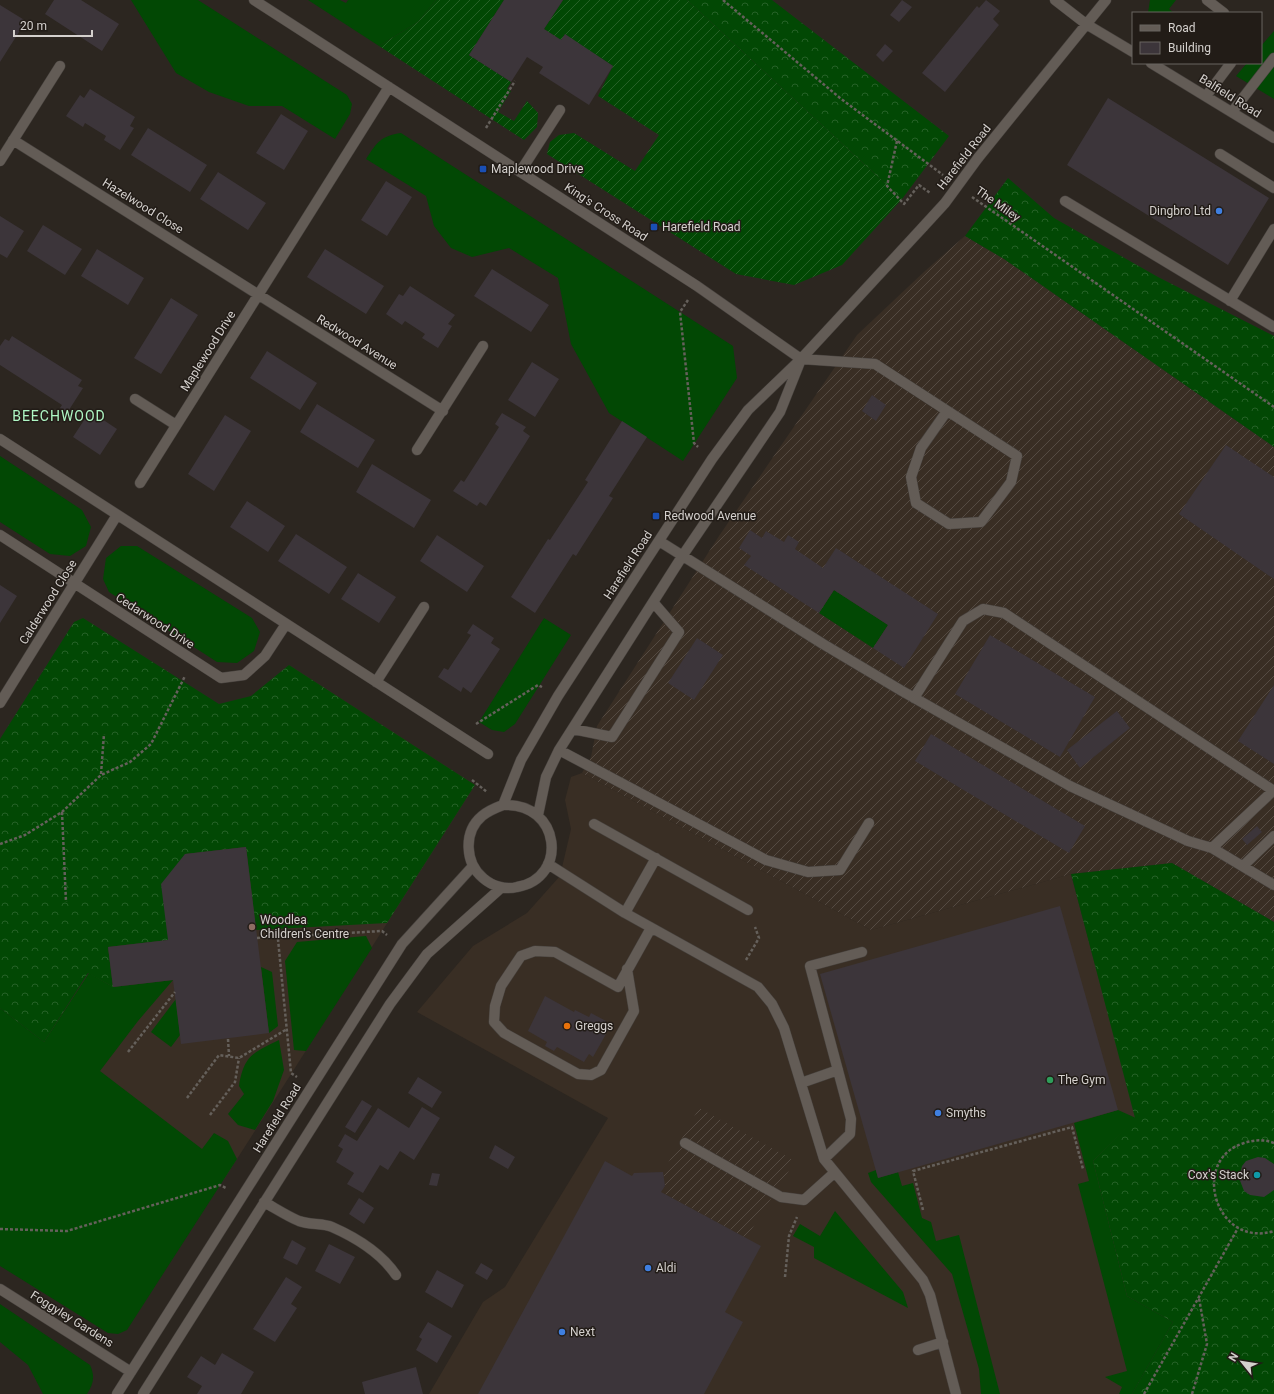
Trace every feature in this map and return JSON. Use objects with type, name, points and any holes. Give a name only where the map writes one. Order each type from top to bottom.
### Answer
[{"type":"street","name":"King's Cross Road","points":[[254,0],[697,286],[801,359]]},
{"type":"street","points":[[1055,0],[1086,24],[1132,51]]},
{"type":"street","name":"Harefield Road","points":[[503,805],[521,760],[558,696],[712,459],[748,410],[801,359],[945,203],[978,158],[1106,0]]},
{"type":"street","points":[[1207,0],[1223,12]]},
{"type":"street","points":[[1232,112],[1274,58]]},
{"type":"street","name":"Balfield Road","points":[[1153,64],[1274,138]]},
{"type":"street","points":[[1206,96],[1230,64]]},
{"type":"street","points":[[0,161],[60,66]]},
{"type":"street","name":"Maplewood Drive","points":[[140,483],[389,87]]},
{"type":"street","points":[[520,172],[560,110]]},
{"type":"street","name":"Hazelwood Close","points":[[13,140],[259,295]]},
{"type":"street","points":[[1220,154],[1274,188]]},
{"type":"street","points":[[1065,201],[1274,328]]},
{"type":"street","points":[[1230,301],[1274,229]]},
{"type":"street","name":"Redwood Avenue","points":[[259,295],[442,411]]},
{"type":"street","points":[[417,450],[483,346]]},
{"type":"street","points":[[801,359],[875,364],[1017,456],[1011,482],[981,522],[949,524],[916,503],[911,477],[918,455],[921,448],[947,411]]},
{"type":"street","name":"Harefield Road","points":[[538,815],[546,777],[560,750],[683,555],[780,412],[801,359]]},
{"type":"street","points":[[135,399],[176,425]]},
{"type":"street","points":[[0,439],[488,754]]},
{"type":"street","name":"Calderwood Close","points":[[0,703],[117,515]]},
{"type":"street","name":"Cedarwood Drive","points":[[0,536],[221,678],[244,675],[265,656],[286,624]]},
{"type":"street","points":[[659,541],[822,644],[1070,786],[1188,841],[1212,848],[1274,885]]},
{"type":"street","points":[[573,729],[612,737],[679,632],[653,602]]},
{"type":"street","points":[[376,682],[424,607]]},
{"type":"street","points":[[914,698],[963,621],[983,609],[1004,613],[1274,791],[1212,848]]},
{"type":"street","points":[[560,750],[766,860],[808,872],[840,870],[869,823]]},
{"type":"street","points":[[503,805],[521,806],[538,815],[546,825],[551,838],[552,852],[548,864],[542,874],[534,882],[518,887],[501,888],[484,880],[473,866],[469,853],[469,840],[473,828],[480,817],[503,805]]},
{"type":"street","points":[[594,824],[748,910]]},
{"type":"street","points":[[1243,866],[1274,836]]},
{"type":"street","points":[[625,914],[656,858]]},
{"type":"street","points":[[548,864],[625,914],[758,987],[772,1004],[784,1028],[824,1159],[922,1280],[930,1295],[955,1393]]},
{"type":"street","name":"Harefield Road","points":[[117,1394],[402,944],[473,866]]},
{"type":"street","points":[[143,1394],[390,1004],[427,954],[501,888]]},
{"type":"street","points":[[627,969],[634,1011],[601,1070],[591,1075],[578,1074],[504,1033],[494,1022],[495,1006],[501,986],[521,956],[535,951],[555,952],[618,987],[627,969],[651,928]]},
{"type":"street","points":[[824,1159],[850,1134],[851,1119],[810,966],[862,952]]},
{"type":"street","points":[[801,1083],[838,1070]]},
{"type":"street","points":[[685,1142],[781,1197],[804,1200],[834,1173]]},
{"type":"street","points":[[264,1202],[298,1220],[312,1225],[331,1227],[375,1251],[386,1260],[396,1275]]},
{"type":"street","name":"Foggyley Gardens","points":[[0,1289],[131,1372]]},
{"type":"street","points":[[918,1350],[943,1342]]},
{"type":"path","points":[[723,0],[840,98],[945,177]]},
{"type":"path","points":[[476,143],[515,81]]},
{"type":"path","points":[[897,141],[887,186],[904,204],[919,185],[945,203]]},
{"type":"path","name":"The Miley","points":[[970,195],[1274,407]]},
{"type":"path","points":[[697,286],[680,312],[694,443],[712,459]]},
{"type":"path","points":[[0,844],[25,836],[62,812],[101,775],[130,762],[151,744],[182,680],[194,662]]},
{"type":"path","points":[[459,736],[538,685],[558,696]]},
{"type":"path","points":[[101,775],[104,751],[104,734]]},
{"type":"path","points":[[62,812],[66,902]]},
{"type":"path","points":[[738,975],[759,938],[748,910]]},
{"type":"path","points":[[277,929],[292,1073],[312,1087]]},
{"type":"path","points":[[257,938],[382,931],[402,944]]},
{"type":"path","points":[[128,1052],[175,992]]},
{"type":"path","points":[[187,1098],[219,1054],[239,1058],[287,1029]]},
{"type":"path","points":[[228,1039],[229,1056]]},
{"type":"path","points":[[210,1115],[235,1082],[239,1058]]},
{"type":"path","points":[[923,1210],[913,1171],[1072,1127],[1083,1169]]},
{"type":"path","points":[[1274,1142],[1268,1140],[1254,1140],[1240,1145],[1228,1153],[1219,1165],[1214,1179],[1214,1193],[1218,1207],[1227,1219],[1238,1228],[1252,1233],[1267,1233],[1274,1231]]},
{"type":"path","points":[[0,1229],[67,1231],[220,1185],[241,1198]]},
{"type":"path","points":[[785,1277],[789,1236],[804,1200]]},
{"type":"path","points":[[1144,1394],[1238,1228]]},
{"type":"path","points":[[1192,1394],[1207,1344],[1199,1298]]},
{"type":"shaded area","points":[[965,236],[1004,259],[1274,447],[1274,922],[1172,863],[1071,874],[871,930],[582,773],[591,757],[597,726],[719,536],[857,335],[925,271]]},
{"type":"shaded area","name":"Woodlea Children's Centre","points":[[289,665],[475,785],[223,1181],[44,1042]]},
{"type":"shaded area","points":[[582,773],[871,930],[1071,874],[1136,1118],[1132,1394],[429,1394],[483,1302],[505,1287],[608,1118],[417,1012],[473,946],[527,913],[560,876],[571,829],[565,800],[571,777]]},
{"type":"shaded area","points":[[699,1108],[795,1161],[746,1238],[661,1192],[665,1186],[663,1172]]},
{"type":"green space","points":[[131,0],[198,0],[347,95],[352,104],[350,114],[335,139],[282,106],[249,106],[209,92],[176,73]]},
{"type":"green space","points":[[308,0],[340,0],[346,3],[348,0],[436,0],[418,22],[379,46]]},
{"type":"green space","points":[[436,0],[504,0],[469,55],[511,82],[507,89],[511,91],[498,112],[514,121],[527,101],[538,113],[537,127],[524,140],[379,46],[418,22]]},
{"type":"green space","points":[[563,0],[687,0],[902,199],[842,265],[794,285],[736,274],[547,154],[550,142],[559,135],[574,133],[635,171],[659,135],[598,96],[613,66],[565,35],[561,40],[544,29]]},
{"type":"green space","points":[[687,0],[772,0],[949,136],[902,199]]},
{"type":"green space","points":[[1150,0],[1176,0],[1169,9],[1173,12],[1148,12]]},
{"type":"green space","points":[[1274,31],[1274,99],[1236,76],[1246,64],[1262,64],[1262,45]]},
{"type":"green space","points":[[401,133],[733,346],[737,378],[683,461],[609,413],[571,344],[558,278],[509,248],[472,257],[451,248],[434,226],[426,196],[366,159],[373,148],[384,138]]},
{"type":"green space","points":[[1008,178],[1054,218],[1158,277],[1274,336],[1274,447],[1004,259],[965,236]]},
{"type":"green space","points":[[0,456],[82,510],[91,527],[86,546],[70,556],[50,554],[0,522]]},
{"type":"green space","points":[[121,546],[137,546],[252,618],[260,632],[254,651],[237,663],[217,662],[109,592],[103,579],[106,558]]},
{"type":"green space","points":[[834,590],[888,625],[873,648],[819,613]]},
{"type":"green space","points":[[83,618],[219,704],[251,696],[289,665],[475,785],[387,923],[256,930],[246,847],[185,854],[168,940],[108,947],[113,987],[88,973],[44,1042],[0,1008],[0,739],[74,622]]},
{"type":"green space","points":[[544,618],[571,635],[515,724],[504,732],[492,730],[479,722]]},
{"type":"green space","points":[[1172,863],[1274,922],[1274,1394],[1132,1394],[1173,1322],[1127,1296],[1093,1161],[1135,1118],[1071,874]]},
{"type":"green space","points":[[366,936],[372,948],[306,1051],[294,1050],[285,961],[297,942]]},
{"type":"green space","points":[[261,967],[272,972],[278,1026],[269,1033]]},
{"type":"green space","points":[[89,973],[113,987],[173,980],[138,1021],[100,1071],[202,1149],[214,1133],[228,1141],[237,1159],[127,1330],[118,1334],[108,1333],[0,1266],[0,1008],[44,1042]]},
{"type":"green space","points":[[176,999],[180,1035],[171,1047],[151,1032]]},
{"type":"green space","points":[[279,1040],[284,1070],[273,1101],[255,1130],[238,1125],[228,1114],[244,1094],[239,1086],[247,1061],[262,1048]]},
{"type":"green space","points":[[1118,1110],[1136,1118],[1093,1161],[1127,1296],[1173,1322],[1132,1394],[1119,1394],[1122,1387],[1105,1377],[1127,1371],[1078,1184],[1089,1181],[1074,1123]]},
{"type":"green space","points":[[876,1170],[878,1178],[898,1172],[902,1186],[913,1183],[922,1218],[931,1222],[936,1241],[959,1235],[1000,1394],[981,1394],[979,1369],[952,1274],[871,1182],[868,1173]]},
{"type":"green space","points":[[835,1211],[903,1292],[908,1308],[814,1258],[814,1247],[793,1236],[800,1224],[820,1236]]},
{"type":"green space","points":[[0,1304],[90,1365],[93,1373],[93,1380],[87,1394],[43,1394],[28,1365],[0,1342]]},
{"type":"building","points":[[54,0],[81,0],[119,24],[102,51],[45,14]]},
{"type":"building","points":[[504,0],[563,0],[544,29],[561,40],[565,34],[613,66],[589,105],[539,73],[543,67],[527,57],[511,82],[469,55]]},
{"type":"building","points":[[902,0],[912,7],[899,22],[890,15]]},
{"type":"building","points":[[986,0],[1000,11],[993,19],[999,25],[945,92],[922,73],[977,6],[979,8]]},
{"type":"building","points":[[0,5],[26,21],[0,62]]},
{"type":"building","points":[[885,44],[893,51],[883,62],[876,55]]},
{"type":"building","points":[[90,89],[135,117],[130,126],[134,128],[120,150],[104,140],[106,136],[85,123],[83,127],[66,116],[80,95],[84,98]]},
{"type":"building","points":[[1108,98],[1269,198],[1228,265],[1067,165]]},
{"type":"building","points":[[281,114],[308,131],[284,170],[256,153]]},
{"type":"building","points":[[148,128],[207,165],[190,192],[131,155]]},
{"type":"building","points":[[218,172],[266,203],[248,230],[200,199]]},
{"type":"building","points":[[386,181],[412,197],[387,236],[361,220]]},
{"type":"building","points":[[0,216],[24,231],[7,258],[0,254]]},
{"type":"building","points":[[43,225],[82,249],[65,275],[27,251]]},
{"type":"building","points":[[97,249],[144,278],[128,305],[81,276]]},
{"type":"building","points":[[325,249],[384,286],[366,314],[307,277]]},
{"type":"building","points":[[492,269],[549,305],[531,332],[474,296]]},
{"type":"building","points":[[410,286],[455,315],[448,324],[452,326],[438,348],[422,338],[425,334],[405,321],[402,325],[386,314],[399,294],[403,296]]},
{"type":"building","points":[[171,298],[198,315],[161,374],[134,358]]},
{"type":"building","points":[[12,336],[82,380],[78,386],[83,388],[67,413],[60,408],[62,405],[0,365],[0,346],[5,339],[9,341]]},
{"type":"building","points":[[267,351],[317,383],[300,410],[250,378]]},
{"type":"building","points":[[532,362],[559,379],[535,417],[508,400]]},
{"type":"building","points":[[872,395],[886,405],[876,421],[862,411]]},
{"type":"building","points":[[317,404],[375,440],[358,468],[300,432]]},
{"type":"building","points":[[90,411],[117,429],[100,455],[73,437]]},
{"type":"building","points":[[502,413],[526,427],[523,431],[530,436],[486,506],[480,502],[477,506],[453,491],[461,480],[464,482],[499,427],[495,424]]},
{"type":"building","points":[[225,415],[251,431],[214,491],[188,474]]},
{"type":"building","points":[[622,421],[647,437],[609,496],[613,498],[576,556],[573,554],[535,613],[511,597],[548,539],[550,540],[588,482],[585,480]]},
{"type":"building","points":[[1226,445],[1274,477],[1274,579],[1179,514]]},
{"type":"building","points":[[372,464],[431,500],[414,528],[356,492]]},
{"type":"building","points":[[247,501],[285,526],[268,552],[230,527]]},
{"type":"building","points":[[750,530],[762,538],[766,531],[784,542],[788,535],[799,542],[795,549],[823,568],[836,548],[938,614],[904,668],[873,648],[888,625],[834,590],[819,613],[744,565],[751,556],[739,548]]},
{"type":"building","points":[[296,534],[347,567],[329,594],[278,561]]},
{"type":"building","points":[[437,535],[484,566],[467,592],[420,561]]},
{"type":"building","points":[[358,573],[396,597],[379,623],[341,599]]},
{"type":"building","points":[[0,585],[17,596],[0,623]]},
{"type":"building","points":[[473,624],[494,638],[491,643],[500,649],[471,693],[463,687],[461,692],[438,677],[444,668],[448,670],[471,635],[467,633]]},
{"type":"building","points":[[990,635],[1095,697],[1060,757],[955,694]]},
{"type":"building","points":[[697,638],[723,655],[694,700],[668,683]]},
{"type":"building","points":[[1274,685],[1274,764],[1238,741]]},
{"type":"building","points":[[1117,711],[1130,728],[1080,768],[1067,750]]},
{"type":"building","points":[[931,734],[1085,826],[1069,853],[915,761]]},
{"type":"building","points":[[1257,826],[1262,832],[1247,845],[1242,839]]},
{"type":"building","points":[[246,847],[269,1033],[181,1044],[173,980],[113,987],[108,947],[168,940],[161,884],[185,854]]},
{"type":"building","points":[[1060,906],[1118,1110],[878,1178],[820,974]]},
{"type":"building","name":"Greggs","points":[[545,996],[574,1012],[575,1010],[589,1017],[591,1013],[606,1021],[601,1031],[606,1034],[593,1057],[589,1054],[584,1062],[557,1047],[554,1051],[545,1046],[547,1042],[528,1031]]},
{"type":"building","points":[[418,1077],[442,1092],[432,1108],[408,1093]]},
{"type":"building","points":[[362,1100],[372,1106],[355,1133],[345,1127]]},
{"type":"building","points":[[422,1107],[440,1118],[414,1160],[400,1151],[388,1170],[380,1165],[363,1193],[347,1184],[354,1173],[336,1162],[343,1149],[338,1146],[345,1134],[357,1141],[378,1108],[409,1128]]},
{"type":"building","points":[[495,1145],[515,1157],[508,1169],[489,1158]]},
{"type":"building","name":"Cox's Stack","points":[[1258,1157],[1265,1158],[1274,1164],[1274,1190],[1264,1197],[1250,1195],[1244,1191],[1239,1178],[1242,1166],[1246,1161]]},
{"type":"building","name":"Aldi","points":[[605,1161],[632,1176],[634,1173],[663,1172],[665,1186],[661,1192],[761,1246],[725,1312],[743,1322],[704,1394],[478,1394]]},
{"type":"building","points":[[432,1173],[440,1174],[437,1186],[429,1185]]},
{"type":"building","points":[[359,1198],[374,1208],[364,1224],[349,1214]]},
{"type":"building","points":[[292,1240],[306,1248],[297,1265],[283,1258]]},
{"type":"building","points":[[329,1244],[355,1257],[340,1284],[315,1271]]},
{"type":"building","points":[[481,1263],[493,1270],[487,1280],[475,1273]]},
{"type":"building","points":[[437,1270],[464,1285],[452,1308],[425,1292]]},
{"type":"building","points":[[286,1277],[302,1287],[291,1304],[297,1308],[275,1342],[253,1329]]},
{"type":"building","points":[[428,1322],[452,1336],[437,1363],[416,1350],[422,1339],[419,1337]]},
{"type":"building","points":[[222,1353],[254,1372],[241,1394],[197,1394],[202,1386],[187,1377],[201,1356],[215,1365]]},
{"type":"building","points":[[416,1367],[423,1394],[365,1394],[362,1382]]},
{"type":"place","name":"Maplewood Drive","points":[[483,169]]},
{"type":"place","name":"Dingbro Ltd","points":[[1219,211]]},
{"type":"place","name":"Harefield Road","points":[[654,227]]},
{"type":"place","name":"Redwood Avenue","points":[[656,516]]},
{"type":"place","name":"Woodlea Children's Centre","points":[[252,927]]},
{"type":"place","name":"Greggs","points":[[567,1026]]},
{"type":"place","name":"The Gym","points":[[1050,1080]]},
{"type":"place","name":"Smyths","points":[[938,1113]]},
{"type":"place","name":"Cox's Stack","points":[[1257,1175]]},
{"type":"place","name":"Aldi","points":[[648,1268]]},
{"type":"place","name":"Next","points":[[562,1332]]},
{"type":"district","name":"BEECHWOOD","points":[[59,416]]}]
